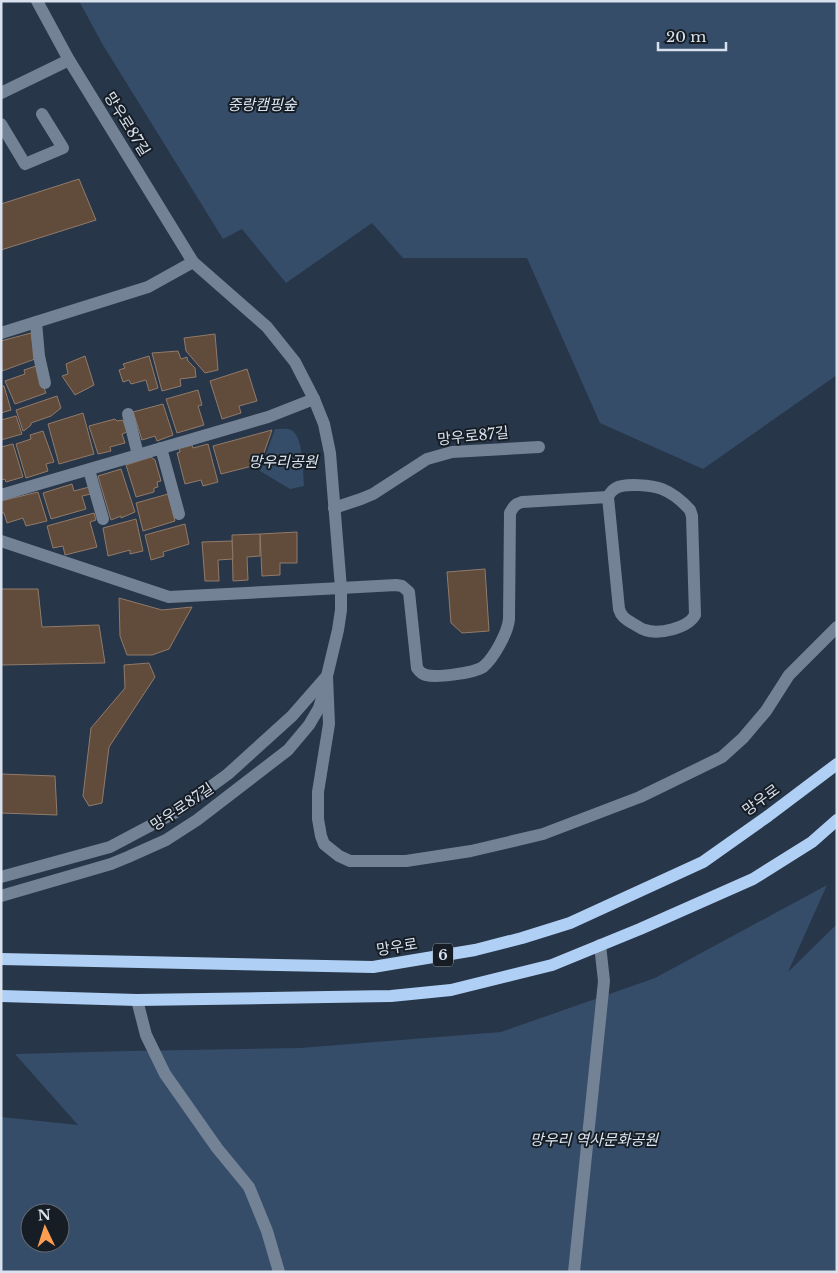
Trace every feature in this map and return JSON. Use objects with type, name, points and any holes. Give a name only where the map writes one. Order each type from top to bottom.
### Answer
[{"type":"main road","name":"망우로","points":[[1,959],[373,967],[475,950],[570,923],[702,862],[768,816],[837,764]]},
{"type":"main road","name":"6","points":[[1,996],[138,1000],[391,996],[451,990],[552,964],[640,929],[753,879],[812,842],[837,820]]},
{"type":"street","name":"망우로87길","points":[[1,896],[111,864],[166,840],[196,820],[288,750],[309,726],[319,708],[341,610],[341,588],[330,453],[324,424],[314,399],[294,362],[267,327],[193,262],[69,60],[37,1]]},
{"type":"street","points":[[1,92],[69,60]]},
{"type":"street","points":[[1,124],[24,164],[63,148],[42,114]]},
{"type":"street","points":[[1,333],[148,287],[193,262]]},
{"type":"street","points":[[36,322],[39,356],[45,383]]},
{"type":"street","points":[[1,495],[268,417],[314,399]]},
{"type":"street","points":[[128,414],[138,455]]},
{"type":"street","name":"망우로87길","points":[[334,508],[373,494],[427,458],[452,452],[539,446]]},
{"type":"street","points":[[161,448],[179,514]]},
{"type":"street","points":[[89,470],[103,519]]},
{"type":"street","points":[[640,485],[657,487],[665,490],[690,510],[692,516],[696,615],[689,623],[674,629],[651,632],[625,619],[620,614],[608,497],[612,490],[622,486],[640,485]]},
{"type":"street","points":[[1,541],[169,597],[396,584],[409,592],[417,668],[420,673],[434,676],[471,672],[480,669],[492,658],[509,625],[510,513],[512,508],[522,502],[608,497]]},
{"type":"street","points":[[327,676],[328,724],[318,792],[318,819],[324,844],[339,856],[350,861],[406,861],[471,851],[543,834],[640,797],[722,756],[743,738],[766,711],[789,675],[837,627]]},
{"type":"street","name":"망우로87길","points":[[1,877],[110,847],[176,812],[235,768],[292,716],[327,676]]},
{"type":"street","points":[[574,1272],[604,981],[600,945]]},
{"type":"street","points":[[138,1000],[146,1035],[165,1074],[217,1148],[249,1187],[267,1231],[279,1272]]},
{"type":"green space","name":"중랑캠핑숲","points":[[79,1],[837,1],[837,375],[703,469],[600,423],[527,258],[403,258],[372,223],[286,283],[242,229],[223,239],[103,45]]},
{"type":"green space","name":"망우리공원","points":[[275,429],[291,430],[295,434],[301,447],[304,486],[290,489],[260,471]]},
{"type":"green space","name":"망우리 역사문화공원","points":[[827,885],[788,972],[837,924],[837,1272],[1,1272],[1,1117],[78,1125],[15,1054],[300,1048],[501,1032],[655,978]]},
{"type":"building","points":[[79,179],[96,220],[1,250],[1,204]]},
{"type":"building","points":[[31,333],[35,359],[2,371],[1,341]]},
{"type":"building","points":[[215,334],[218,370],[205,373],[186,351],[184,338]]},
{"type":"building","points":[[178,351],[181,359],[187,357],[188,361],[195,368],[196,377],[180,379],[181,386],[162,391],[152,353]]},
{"type":"building","points":[[85,356],[94,385],[75,395],[62,376],[68,374],[66,364]]},
{"type":"building","points":[[149,356],[158,388],[149,391],[146,380],[131,384],[129,380],[123,382],[119,370],[125,368],[123,364]]},
{"type":"building","points":[[36,366],[46,393],[15,404],[5,381],[25,374],[24,370]]},
{"type":"building","points":[[247,369],[257,401],[239,406],[241,413],[222,419],[210,381]]},
{"type":"building","points":[[1,386],[4,386],[11,410],[1,413]]},
{"type":"building","points":[[198,390],[202,405],[198,406],[204,425],[177,433],[166,399]]},
{"type":"building","points":[[57,396],[61,408],[51,416],[31,423],[23,431],[16,410]]},
{"type":"building","points":[[163,404],[173,435],[157,441],[155,436],[142,440],[133,412]]},
{"type":"building","points":[[83,413],[94,454],[59,464],[48,424]]},
{"type":"building","points":[[16,416],[22,434],[1,440],[1,420]]},
{"type":"building","points":[[115,419],[117,421],[123,420],[127,432],[122,434],[125,443],[110,447],[111,451],[98,454],[89,426]]},
{"type":"building","points":[[272,430],[260,464],[221,474],[213,446]]},
{"type":"building","points":[[43,431],[54,462],[46,464],[48,471],[26,478],[16,444],[31,439],[30,435]]},
{"type":"building","points":[[13,444],[23,477],[6,482],[5,479],[1,480],[1,447]]},
{"type":"building","points":[[208,444],[218,482],[203,486],[201,480],[185,484],[177,453],[180,452],[179,448],[192,445],[193,448]]},
{"type":"building","points":[[151,457],[155,460],[161,481],[157,482],[158,487],[154,488],[154,492],[136,497],[126,465]]},
{"type":"building","points":[[121,469],[135,512],[111,520],[98,476]]},
{"type":"building","points":[[72,484],[74,491],[89,487],[91,494],[82,496],[86,509],[51,519],[43,493]]},
{"type":"building","points":[[38,492],[47,521],[26,526],[23,518],[7,523],[4,513],[1,513],[1,501]]},
{"type":"building","points":[[168,494],[175,521],[143,531],[136,503]]},
{"type":"building","points":[[94,513],[96,520],[90,522],[97,547],[65,555],[63,546],[53,548],[47,526]]},
{"type":"building","points":[[136,519],[143,551],[130,554],[130,550],[108,556],[103,528]]},
{"type":"building","points":[[185,524],[189,544],[163,552],[164,556],[151,560],[145,535]]},
{"type":"building","points":[[297,532],[297,563],[280,563],[280,575],[262,576],[260,534]]},
{"type":"building","points":[[260,534],[260,556],[247,557],[248,580],[233,581],[232,535]]},
{"type":"building","points":[[232,541],[233,559],[218,560],[219,581],[205,581],[202,542]]},
{"type":"building","points":[[485,569],[489,631],[462,633],[451,623],[447,572]]},
{"type":"building","points":[[1,589],[38,589],[42,627],[99,625],[105,663],[1,665]]},
{"type":"building","points":[[119,598],[162,610],[192,607],[169,649],[152,655],[127,655],[120,636]]},
{"type":"building","points":[[149,663],[155,677],[109,747],[102,803],[89,806],[83,796],[91,728],[125,688],[124,665]]},
{"type":"building","points":[[1,774],[55,776],[57,815],[1,813]]}]
